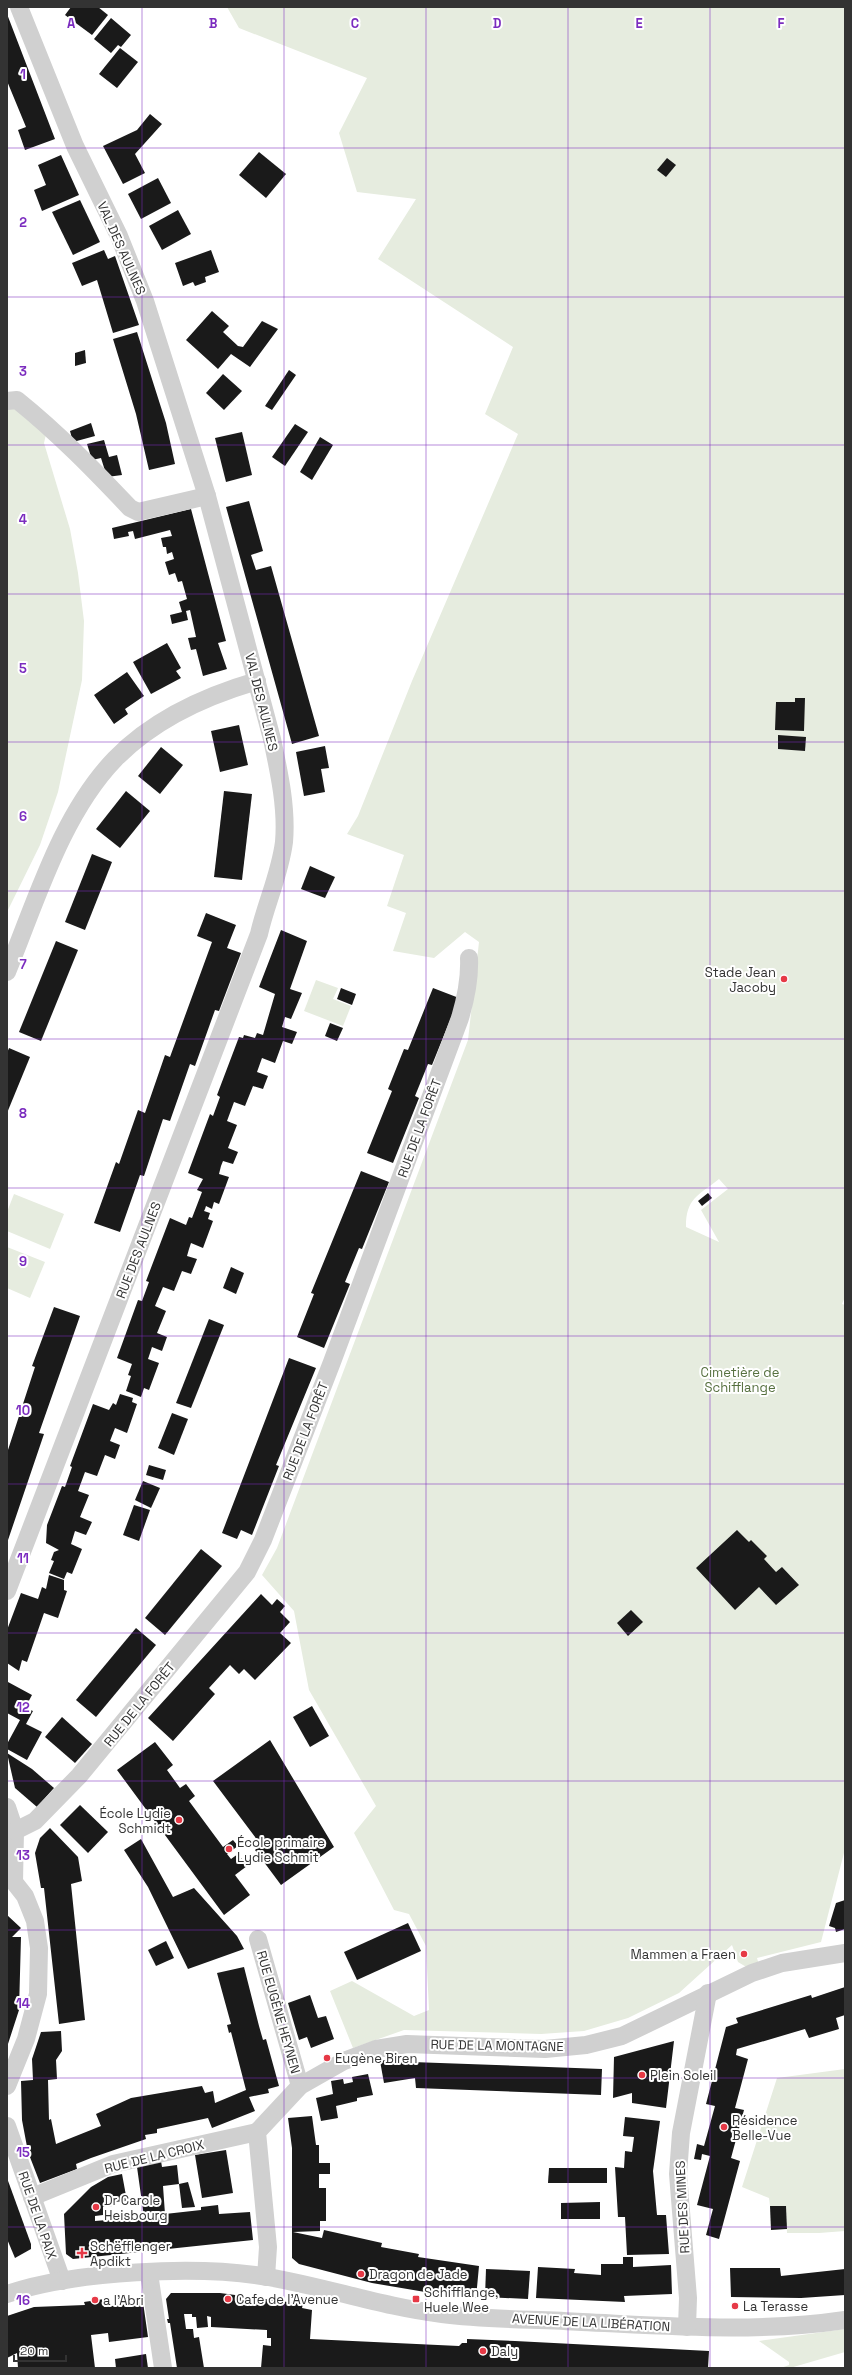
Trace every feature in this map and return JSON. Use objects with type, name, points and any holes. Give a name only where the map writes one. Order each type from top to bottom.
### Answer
[{"type":"street","name":"VAL DES AULNES","points":[[19,7],[75,146],[119,236],[145,301],[207,496],[257,681],[280,777],[284,842],[274,885],[265,909]]},
{"type":"street","points":[[7,401],[17,400],[36,416],[75,450],[130,508],[138,512],[207,496]]},
{"type":"street","points":[[7,972],[63,835],[85,797],[115,759],[151,729],[182,710],[225,690],[257,681]]},
{"type":"street","name":"RUE DES AULNES","points":[[7,1591],[259,934],[265,909]]},
{"type":"street","name":"RUE DE LA FORÊT","points":[[15,1830],[35,1821],[79,1776],[247,1572],[263,1540],[326,1377],[460,1018],[469,982],[469,958]]},
{"type":"street","points":[[7,1807],[15,1830],[11,1884],[25,1896],[35,1921],[39,1948],[38,1994],[26,2039],[7,2086]]},
{"type":"street","name":"RUE EUGÈNE HEYNEN","points":[[258,1939],[300,2086]]},
{"type":"street","name":"RUE DE LA MONTAGNE","points":[[257,2132],[300,2086],[344,2061],[376,2049],[406,2044],[545,2049],[586,2045],[622,2036],[752,1973],[782,1963],[845,1953]]},
{"type":"street","name":"RUE DES MINES","points":[[687,2327],[688,2298],[678,2174],[681,2133],[708,1993]]},
{"type":"street","name":"RUE DE LA PAIX","points":[[7,2126],[62,2281]]},
{"type":"street","points":[[257,2132],[268,2246],[266,2277]]},
{"type":"street","name":"RUE DE LA CROIX","points":[[32,2197],[113,2164],[257,2132]]},
{"type":"street","name":"AVENUE DE LA LIBÉRATION","points":[[7,2294],[62,2281],[149,2273],[198,2272],[266,2277],[400,2307],[443,2314],[687,2327],[779,2326],[845,2320]]},
{"type":"street","points":[[149,2273],[163,2368]]},
{"type":"green space","name":"Cimetière de Schifflange","points":[[227,7],[845,7],[845,1297],[842,1304],[845,1305],[845,1849],[821,1942],[757,1958],[759,1965],[748,1968],[738,1962],[732,1945],[679,1993],[628,2018],[584,2031],[541,2034],[404,2030],[353,2048],[330,1991],[352,1981],[414,2016],[429,2010],[426,1946],[409,1914],[394,1910],[354,1833],[376,1806],[309,1690],[294,1611],[262,1575],[277,1548],[468,1040],[479,942],[465,932],[434,958],[393,951],[406,913],[387,906],[404,855],[347,834],[358,816],[412,681],[518,434],[485,414],[513,347],[378,259],[416,199],[357,192],[339,133],[367,78],[239,28]],"holes":[[[719,1179],[728,1189],[701,1210],[719,1242],[686,1227],[688,1210],[699,1194]]]},
{"type":"green space","points":[[7,401],[48,426],[44,443],[70,529],[78,573],[84,621],[82,680],[58,792],[40,845],[7,912]]},
{"type":"green space","points":[[316,980],[338,988],[333,999],[351,1006],[343,1026],[304,1011]]},
{"type":"green space","points":[[14,1194],[64,1214],[50,1249],[7,1231],[7,1212]]},
{"type":"green space","points":[[7,1247],[45,1262],[30,1298],[7,1288]]},
{"type":"green space","points":[[845,2069],[845,2231],[787,2233],[786,2206],[770,2206],[769,2198],[742,2187],[777,2078]]},
{"type":"green space","points":[[845,2329],[845,2352],[790,2368],[781,2368],[789,2365],[789,2362],[759,2341]]},
{"type":"building","points":[[71,7],[98,7],[108,15],[92,35],[65,15]]},
{"type":"building","points":[[7,14],[55,139],[25,150],[18,130],[26,127],[7,81]]},
{"type":"building","points":[[111,18],[131,35],[121,47],[118,45],[111,53],[94,39]]},
{"type":"building","points":[[120,48],[138,62],[117,88],[99,74]]},
{"type":"building","points":[[150,114],[162,124],[135,154],[145,173],[123,184],[103,146],[137,130]]},
{"type":"building","points":[[259,152],[286,174],[266,198],[239,175]]},
{"type":"building","points":[[61,155],[79,195],[42,211],[34,190],[46,185],[38,165]]},
{"type":"building","points":[[667,158],[676,165],[666,177],[657,170]]},
{"type":"building","points":[[158,178],[171,203],[141,219],[128,194]]},
{"type":"building","points":[[80,200],[100,242],[73,255],[52,212]]},
{"type":"building","points":[[178,210],[191,234],[162,250],[149,226]]},
{"type":"building","points":[[104,250],[108,259],[115,256],[139,325],[113,333],[97,280],[82,286],[72,263]]},
{"type":"building","points":[[211,250],[219,272],[205,277],[206,282],[195,286],[193,282],[183,286],[175,263]]},
{"type":"building","points":[[212,311],[229,326],[223,332],[238,346],[243,347],[262,321],[278,329],[250,367],[231,354],[218,369],[186,340]]},
{"type":"building","points":[[137,332],[166,423],[175,464],[149,470],[136,414],[113,339]]},
{"type":"building","points":[[85,350],[86,363],[75,366],[75,353]]},
{"type":"building","points":[[289,370],[296,375],[272,410],[265,406]]},
{"type":"building","points":[[223,374],[242,391],[224,410],[206,393]]},
{"type":"building","points":[[91,423],[95,436],[73,442],[70,431]]},
{"type":"building","points":[[295,424],[308,432],[285,466],[272,457]]},
{"type":"building","points":[[242,432],[252,475],[226,482],[215,438]]},
{"type":"building","points":[[320,437],[333,445],[312,480],[300,472]]},
{"type":"building","points":[[104,440],[109,457],[117,455],[122,475],[107,477],[101,458],[92,460],[87,444]]},
{"type":"building","points":[[249,501],[263,551],[251,555],[256,570],[271,566],[319,736],[292,744],[226,507]]},
{"type":"building","points":[[191,509],[226,641],[218,643],[227,669],[203,676],[196,649],[191,650],[188,638],[196,637],[190,610],[186,611],[188,620],[172,624],[170,615],[182,612],[179,602],[187,599],[182,581],[178,582],[175,573],[169,575],[165,562],[174,559],[172,552],[167,554],[166,547],[163,547],[161,538],[172,536],[170,530],[135,539],[133,531],[128,532],[129,536],[114,539],[112,528]]},
{"type":"building","points":[[167,643],[181,668],[176,671],[181,678],[151,694],[133,662]]},
{"type":"building","points":[[127,672],[144,696],[125,709],[128,714],[114,724],[94,695]]},
{"type":"building","points":[[795,698],[805,698],[804,731],[775,730],[776,702],[795,702]]},
{"type":"building","points":[[239,725],[248,765],[220,772],[211,731]]},
{"type":"building","points":[[778,735],[806,737],[805,751],[778,749]]},
{"type":"building","points":[[325,746],[329,768],[321,769],[325,792],[304,796],[296,752]]},
{"type":"building","points":[[161,747],[183,765],[160,794],[138,776]]},
{"type":"building","points":[[126,791],[150,811],[120,848],[96,829]]},
{"type":"building","points":[[224,791],[252,794],[242,880],[214,877]]},
{"type":"building","points":[[92,854],[112,862],[85,930],[65,922]]},
{"type":"building","points":[[310,866],[335,877],[325,898],[301,889]]},
{"type":"building","points":[[206,913],[236,925],[227,948],[241,953],[219,1011],[215,1010],[195,1066],[190,1064],[170,1121],[163,1119],[144,1176],[140,1175],[120,1232],[94,1223],[116,1162],[119,1164],[138,1110],[145,1113],[165,1055],[170,1057],[212,942],[197,936]]},
{"type":"building","points":[[281,930],[307,941],[290,989],[302,993],[291,1019],[285,1017],[282,1027],[297,1032],[292,1044],[283,1041],[275,1063],[262,1058],[257,1072],[268,1076],[263,1089],[253,1086],[245,1106],[234,1102],[227,1121],[237,1125],[228,1148],[238,1152],[233,1164],[223,1161],[221,1166],[219,1174],[229,1177],[219,1204],[214,1202],[212,1209],[206,1206],[204,1211],[210,1213],[208,1219],[213,1221],[203,1248],[191,1243],[187,1256],[197,1259],[191,1274],[182,1271],[174,1291],[163,1287],[155,1306],[166,1311],[157,1333],[167,1337],[162,1351],[152,1347],[148,1359],[159,1363],[149,1390],[144,1388],[141,1397],[126,1391],[131,1376],[128,1375],[132,1364],[117,1358],[138,1300],[142,1301],[149,1282],[146,1281],[170,1218],[186,1225],[189,1217],[192,1218],[202,1192],[197,1190],[203,1179],[188,1173],[210,1114],[213,1116],[220,1097],[217,1095],[239,1037],[243,1038],[244,1035],[255,1038],[257,1033],[263,1035],[275,994],[259,987]]},
{"type":"building","points":[[56,941],[78,950],[41,1041],[19,1032]]},
{"type":"building","points":[[341,988],[356,994],[352,1005],[337,999]]},
{"type":"building","points":[[433,988],[459,998],[432,1065],[428,1064],[415,1096],[419,1098],[393,1163],[367,1153],[392,1091],[388,1089],[404,1049],[408,1050]]},
{"type":"building","points":[[330,1023],[343,1028],[337,1041],[325,1036]]},
{"type":"building","points":[[9,1048],[30,1057],[7,1113],[7,1053]]},
{"type":"building","points":[[361,1171],[389,1182],[362,1249],[359,1248],[345,1282],[350,1284],[324,1348],[297,1337],[314,1294],[311,1293]]},
{"type":"building","points":[[708,1193],[712,1198],[702,1206],[698,1201]]},
{"type":"building","points":[[231,1267],[244,1273],[236,1294],[223,1288]]},
{"type":"building","points":[[54,1307],[80,1316],[39,1433],[44,1434],[7,1543],[7,1453],[35,1367],[32,1366]]},
{"type":"building","points":[[209,1319],[224,1325],[191,1408],[176,1403]]},
{"type":"building","points":[[289,1358],[316,1368],[276,1465],[279,1466],[252,1535],[241,1530],[237,1539],[222,1533]]},
{"type":"building","points":[[120,1394],[133,1398],[132,1402],[137,1404],[127,1433],[115,1428],[110,1441],[120,1445],[115,1459],[105,1455],[97,1476],[85,1472],[78,1491],[89,1495],[80,1517],[92,1522],[86,1535],[75,1531],[71,1544],[82,1549],[72,1574],[67,1572],[64,1579],[49,1573],[54,1561],[51,1560],[54,1552],[59,1550],[46,1543],[47,1525],[62,1486],[65,1487],[72,1467],[70,1466],[93,1404],[109,1410],[113,1403],[116,1405]]},
{"type":"building","points":[[172,1413],[188,1419],[174,1455],[158,1448]]},
{"type":"building","points":[[149,1465],[166,1470],[163,1480],[146,1475]]},
{"type":"building","points":[[143,1481],[160,1488],[151,1508],[135,1500]]},
{"type":"building","points":[[134,1505],[150,1510],[139,1541],[123,1535]]},
{"type":"building","points":[[737,1530],[749,1542],[751,1540],[767,1556],[764,1559],[776,1572],[782,1567],[799,1585],[776,1605],[759,1587],[735,1610],[696,1568]]},
{"type":"building","points":[[201,1549],[222,1566],[165,1635],[145,1618]]},
{"type":"building","points":[[49,1575],[64,1580],[64,1590],[67,1591],[58,1618],[44,1613],[27,1662],[22,1660],[19,1671],[7,1663],[7,1630],[21,1593],[38,1599],[42,1587],[46,1589]]},
{"type":"building","points":[[261,1594],[272,1605],[277,1599],[285,1606],[280,1612],[290,1622],[280,1633],[291,1643],[255,1680],[244,1669],[239,1674],[230,1665],[209,1688],[215,1694],[173,1741],[148,1718]]},
{"type":"building","points":[[631,1610],[643,1622],[628,1636],[617,1623]]},
{"type":"building","points":[[136,1628],[156,1645],[96,1717],[76,1700]]},
{"type":"building","points":[[8,1682],[32,1695],[25,1708],[33,1711],[26,1724],[42,1732],[27,1760],[7,1749],[7,1744],[20,1720],[7,1713]]},
{"type":"building","points":[[312,1706],[329,1736],[310,1747],[293,1717]]},
{"type":"building","points":[[62,1717],[92,1744],[75,1763],[45,1737]]},
{"type":"building","points":[[270,1740],[334,1847],[281,1885],[255,1850],[261,1845],[213,1781]]},
{"type":"building","name":"École Lydie Schmidt","points":[[155,1742],[173,1765],[167,1770],[180,1788],[186,1784],[195,1796],[189,1801],[223,1847],[233,1840],[238,1846],[227,1854],[231,1859],[238,1854],[247,1866],[235,1875],[250,1895],[224,1915],[117,1770]]},
{"type":"building","points":[[7,1753],[32,1769],[54,1788],[37,1807],[15,1788]]},
{"type":"building","points":[[80,1805],[108,1832],[88,1853],[60,1825]]},
{"type":"building","points":[[50,1828],[78,1857],[82,1881],[71,1884],[85,2020],[59,2024],[44,1888],[41,1888],[35,1853],[40,1838]]},
{"type":"building","points":[[141,1839],[173,1897],[194,1888],[237,1936],[244,1949],[188,1969],[148,1887],[124,1850]]},
{"type":"building","points":[[845,1900],[845,1929],[836,1932],[835,1928],[829,1926],[836,1903]]},
{"type":"building","points":[[7,1915],[21,1928],[12,1937],[21,1937],[19,2010],[7,2047]]},
{"type":"building","points":[[408,1923],[421,1951],[357,1980],[344,1952]]},
{"type":"building","points":[[166,1941],[174,1958],[156,1966],[148,1950]]},
{"type":"building","points":[[244,1967],[263,2040],[266,2039],[279,2086],[268,2089],[269,2093],[249,2097],[255,2111],[212,2128],[208,2118],[157,2129],[157,2133],[145,2135],[146,2139],[76,2164],[77,2169],[40,2183],[28,2152],[22,2120],[21,2081],[33,2080],[32,2059],[41,2032],[61,2031],[62,2051],[56,2060],[57,2079],[48,2080],[49,2120],[51,2119],[56,2144],[101,2126],[96,2114],[131,2098],[202,2086],[205,2093],[213,2091],[215,2103],[246,2090],[231,2032],[229,2033],[227,2025],[231,2024],[217,1973]]},
{"type":"building","name":"Résidence Belle-Vue","points":[[845,1987],[845,2015],[836,2018],[839,2029],[809,2038],[805,2029],[737,2049],[736,2055],[748,2059],[735,2108],[744,2110],[731,2158],[740,2161],[719,2239],[706,2235],[713,2209],[697,2205],[710,2156],[702,2154],[701,2160],[694,2159],[697,2144],[704,2146],[715,2106],[706,2104],[726,2027],[738,2023],[736,2018],[811,1995],[812,1998]]},
{"type":"building","points":[[310,1995],[318,2018],[326,2016],[334,2039],[311,2048],[307,2037],[299,2040],[288,2003]]},
{"type":"building","name":"Plein Soleil","points":[[674,2041],[666,2108],[632,2103],[632,2093],[613,2098],[614,2057]]},
{"type":"building","points":[[411,2055],[412,2062],[602,2069],[601,2095],[416,2088],[415,2078],[384,2083],[380,2061]]},
{"type":"building","points":[[368,2074],[373,2095],[357,2098],[357,2101],[336,2106],[338,2118],[321,2121],[316,2098],[333,2094],[331,2081],[343,2079],[344,2084],[353,2082],[352,2077]]},
{"type":"building","points":[[312,2116],[316,2145],[319,2145],[319,2163],[330,2163],[330,2174],[319,2174],[319,2188],[326,2188],[326,2221],[320,2221],[320,2231],[293,2232],[322,2238],[324,2230],[382,2243],[381,2247],[419,2254],[418,2257],[479,2266],[476,2298],[431,2293],[372,2283],[299,2264],[292,2258],[292,2148],[288,2118]]},
{"type":"building","points":[[625,2117],[660,2121],[653,2171],[657,2215],[666,2215],[669,2254],[627,2255],[625,2217],[618,2217],[615,2167],[624,2168],[625,2151],[632,2152],[634,2137],[623,2136]]},
{"type":"building","points":[[226,2150],[233,2193],[202,2198],[195,2155]]},
{"type":"building","points":[[161,2161],[162,2167],[177,2165],[179,2184],[163,2186],[165,2214],[201,2210],[201,2207],[218,2205],[219,2214],[250,2212],[253,2240],[73,2259],[66,2254],[64,2214],[91,2187],[108,2177],[122,2174],[127,2201],[112,2202],[112,2206],[103,2207],[103,2215],[95,2216],[95,2221],[144,2217],[137,2167]]},
{"type":"building","points":[[549,2168],[607,2168],[607,2183],[548,2183]]},
{"type":"building","points":[[7,2178],[31,2244],[31,2249],[15,2258],[7,2239]]},
{"type":"building","points":[[188,2182],[195,2207],[182,2208],[179,2184]]},
{"type":"building","points":[[600,2202],[600,2219],[561,2219],[561,2203]]},
{"type":"building","points":[[770,2206],[786,2206],[787,2229],[771,2230]]},
{"type":"building","points":[[623,2257],[633,2257],[633,2267],[671,2265],[672,2294],[624,2296],[625,2302],[536,2298],[538,2267],[575,2269],[574,2273],[601,2275],[601,2264],[623,2264]]},
{"type":"building","points":[[730,2268],[780,2268],[781,2276],[845,2269],[845,2295],[801,2298],[731,2297]]},
{"type":"building","points":[[486,2269],[530,2271],[528,2299],[485,2297]]},
{"type":"building","points":[[171,2293],[220,2293],[303,2304],[302,2308],[312,2310],[310,2339],[459,2346],[462,2343],[467,2343],[467,2339],[709,2351],[708,2368],[261,2368],[263,2345],[271,2346],[271,2338],[267,2338],[267,2330],[211,2327],[211,2317],[207,2316],[208,2327],[197,2328],[196,2317],[192,2317],[192,2314],[184,2314],[186,2329],[193,2329],[194,2338],[199,2337],[204,2368],[177,2368],[170,2323],[168,2323],[167,2319],[169,2319],[166,2299]]},
{"type":"building","points":[[104,2299],[104,2307],[143,2302],[148,2337],[109,2342],[108,2333],[91,2335],[95,2368],[18,2368],[17,2353],[7,2358],[7,2316],[34,2307],[85,2305],[84,2302]]},
{"type":"building","points":[[146,2354],[148,2368],[116,2368],[115,2359]]},
{"type":"place","name":"Stade Jean Jacoby","points":[[784,979]]},
{"type":"place","name":"École Lydie Schmidt","points":[[179,1820]]},
{"type":"place","name":"École primaire Lydie Schmit","points":[[229,1849]]},
{"type":"place","name":"Mammen a Fraen","points":[[744,1954]]},
{"type":"place","name":"Eugène Biren","points":[[327,2058]]},
{"type":"place","name":"Plein Soleil","points":[[642,2075]]},
{"type":"place","name":"Résidence Belle-Vue","points":[[724,2127]]},
{"type":"place","name":"Dr Carole Heisbourg","points":[[96,2207]]},
{"type":"place","name":"Schëfflenger Apdikt","points":[[82,2253]]},
{"type":"place","name":"Dragon de Jade","points":[[361,2274]]},
{"type":"place","name":"Cafe de l'Avenue","points":[[228,2299]]},
{"type":"place","name":"Schifflange, Huele Wee","points":[[416,2299]]},
{"type":"place","name":"a l'Abri","points":[[95,2300]]},
{"type":"place","name":"La Terasse","points":[[735,2306]]},
{"type":"place","name":"Daly","points":[[483,2351]]}]
